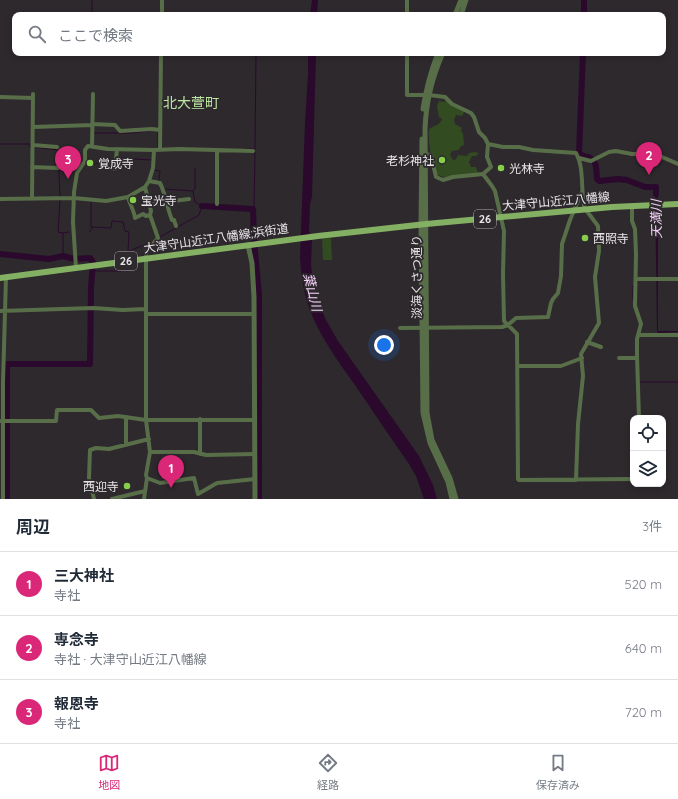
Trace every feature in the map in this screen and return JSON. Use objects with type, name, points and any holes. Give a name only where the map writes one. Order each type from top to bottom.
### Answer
[{"type":"main road","name":"大津守山近江八幡線","points":[[316,236],[424,224],[632,205],[678,204]]},
{"type":"main road","name":"大津守山近江八幡線;浜街道","points":[[3,278],[316,236]]},
{"type":"street","points":[[162,0],[162,12]]},
{"type":"street","points":[[407,0],[407,12]]},
{"type":"street","points":[[456,12],[461,0]]},
{"type":"street","points":[[461,12],[466,0]]},
{"type":"street","points":[[160,148],[161,56]]},
{"type":"street","points":[[407,56],[407,95],[445,97],[452,104],[471,113],[474,117],[479,132],[488,144],[487,157],[491,167],[483,174],[453,177],[443,180],[436,177],[431,155],[423,154]]},
{"type":"street","name":"淡海くさつ通り","points":[[437,56],[432,70],[423,114],[423,407],[430,443],[448,482],[452,499]]},
{"type":"street","name":"淡海くさつ通り","points":[[427,95],[442,56]]},
{"type":"street","points":[[92,146],[93,94]]},
{"type":"street","points":[[0,97],[33,96],[32,199]]},
{"type":"street","points":[[33,127],[92,125],[115,126],[120,131],[160,130]]},
{"type":"street","points":[[488,144],[503,147],[519,147],[533,150],[576,153],[579,158],[585,210],[598,226],[598,255],[595,278],[599,322],[581,354],[583,376],[578,424],[576,480]]},
{"type":"street","points":[[33,145],[57,147]]},
{"type":"street","points":[[76,268],[73,222],[74,198],[77,173],[86,161],[86,148],[92,146],[116,149],[154,150],[160,148],[253,151]]},
{"type":"street","points":[[115,169],[116,149]]},
{"type":"street","points":[[0,199],[74,198],[106,201],[128,197],[145,187],[149,181],[153,168],[154,150]]},
{"type":"street","points":[[217,150],[217,204]]},
{"type":"street","points":[[579,158],[594,160],[612,151],[632,154],[647,153],[661,156],[678,164]]},
{"type":"street","points":[[32,167],[58,168]]},
{"type":"street","points":[[483,174],[495,191],[504,231],[504,321],[517,334],[518,479],[630,479]]},
{"type":"street","points":[[149,181],[160,183],[165,194],[172,220],[174,220],[176,226]]},
{"type":"street","points":[[144,499],[150,452],[146,420],[146,252],[158,238],[150,215],[150,205],[145,187]]},
{"type":"street","points":[[400,328],[502,328],[510,327],[516,318],[548,317],[551,303],[558,293],[561,276],[562,244],[573,211],[582,192]]},
{"type":"street","points":[[128,197],[130,206],[134,210],[135,218],[143,214],[146,216],[150,215]]},
{"type":"street","points":[[150,205],[190,199]]},
{"type":"street","points":[[632,205],[632,221],[635,229],[636,254],[635,306],[641,324],[638,335],[637,358],[639,415]]},
{"type":"street","points":[[252,245],[255,499]]},
{"type":"street","points":[[3,278],[6,311],[3,350],[3,499]]},
{"type":"street","points":[[636,279],[678,279]]},
{"type":"street","points":[[0,311],[93,308],[123,310],[146,309]]},
{"type":"street","points":[[146,314],[254,314]]},
{"type":"street","name":"淡海くさつ通り","points":[[424,328],[427,413],[430,431],[450,478],[456,499]]},
{"type":"street","points":[[638,335],[678,335]]},
{"type":"street","points":[[587,342],[601,347]]},
{"type":"street","points":[[517,366],[561,366],[582,358]]},
{"type":"street","points":[[618,358],[637,358]]},
{"type":"street","points":[[4,421],[56,421],[57,410],[91,410],[99,418],[126,417],[146,420],[254,420]]},
{"type":"street","points":[[126,417],[126,444]]},
{"type":"street","points":[[200,420],[200,454]]},
{"type":"street","points":[[94,499],[90,478],[90,450],[96,448],[109,449],[149,439]]},
{"type":"street","points":[[150,452],[255,454]]},
{"type":"street","points":[[147,478],[160,483],[194,478],[199,499]]},
{"type":"street","points":[[198,494],[217,483],[255,479]]},
{"type":"street","points":[[112,499],[145,491]]},
{"type":"green space","points":[[439,101],[446,101],[464,111],[463,115],[461,116],[456,115],[454,120],[455,124],[462,128],[461,131],[463,134],[464,145],[460,147],[459,150],[452,151],[450,155],[453,160],[456,159],[458,155],[467,156],[469,153],[479,153],[476,156],[472,156],[469,162],[471,167],[476,167],[478,173],[444,177],[437,175],[430,147],[429,129],[438,124],[442,119],[439,117],[437,106]]},
{"type":"green space","points":[[331,238],[332,260],[323,260],[322,239]]},
{"type":"water","points":[[312,0],[318,0],[317,12],[310,12]]},
{"type":"water","name":"葉山川","points":[[308,56],[316,56],[312,197],[310,204],[309,231],[312,239],[312,274],[320,306],[338,341],[419,456],[433,485],[437,499],[424,499],[416,476],[409,464],[325,341],[310,311],[305,295],[300,256]]},
{"type":"water","points":[[655,185],[658,185],[658,331],[678,332],[658,333],[657,331]]},
{"type":"waterway","points":[[92,0],[92,12]]},
{"type":"waterway","name":"天満川","points":[[584,0],[584,12]]},
{"type":"waterway","points":[[255,148],[256,56]]},
{"type":"waterway","name":"天満川","points":[[583,56],[579,153],[591,158],[595,163],[597,179],[599,181],[618,179],[627,180],[645,187],[656,187],[656,194]]},
{"type":"waterway","points":[[94,133],[131,133],[152,131]]},
{"type":"waterway","points":[[157,131],[158,147]]},
{"type":"waterway","points":[[0,144],[30,144],[30,147]]},
{"type":"waterway","points":[[34,147],[58,150],[60,197]]},
{"type":"waterway","points":[[245,149],[255,149]]},
{"type":"waterway","points":[[253,209],[255,152]]},
{"type":"waterway","points":[[119,158],[151,160]]},
{"type":"waterway","points":[[87,161],[87,164],[113,163]]},
{"type":"waterway","points":[[160,237],[199,215],[202,206],[195,202],[193,191],[195,189],[195,168]]},
{"type":"waterway","points":[[154,170],[160,171],[159,181]]},
{"type":"waterway","points":[[164,189],[193,191]]},
{"type":"waterway","points":[[60,200],[58,232],[63,233],[63,256]]},
{"type":"waterway","points":[[91,202],[91,227],[111,228],[112,221],[123,222],[125,231],[129,232],[128,251]]},
{"type":"waterway","points":[[202,206],[253,209],[254,241],[259,295],[259,499]]},
{"type":"waterway","points":[[89,232],[92,228]]},
{"type":"waterway","points":[[63,233],[69,232]]},
{"type":"waterway","points":[[119,259],[126,253],[151,243]]},
{"type":"waterway","points":[[0,254],[49,259],[63,256],[74,259],[90,258],[93,262],[91,288],[90,364],[7,364],[7,499]]},
{"type":"waterway","points":[[92,271],[121,271],[120,264]]},
{"type":"waterway","points":[[633,286],[633,299]]},
{"type":"waterway","points":[[640,382],[678,382]]},
{"type":"place","name":"老杉神社","points":[[442,160]]},
{"type":"place","name":"覚成寺","points":[[90,163]]},
{"type":"place","name":"光林寺","points":[[501,168]]},
{"type":"place","name":"専念寺","points":[[649,175]]},
{"type":"place","name":"報恩寺","points":[[68,179]]},
{"type":"place","name":"宝光寺","points":[[133,200]]},
{"type":"place","name":"西照寺","points":[[585,238]]},
{"type":"place","name":"西迎寺","points":[[127,486]]},
{"type":"place","name":"三大神社","points":[[171,488]]},
{"type":"district","name":"北大萱町","points":[[191,103]]}]
